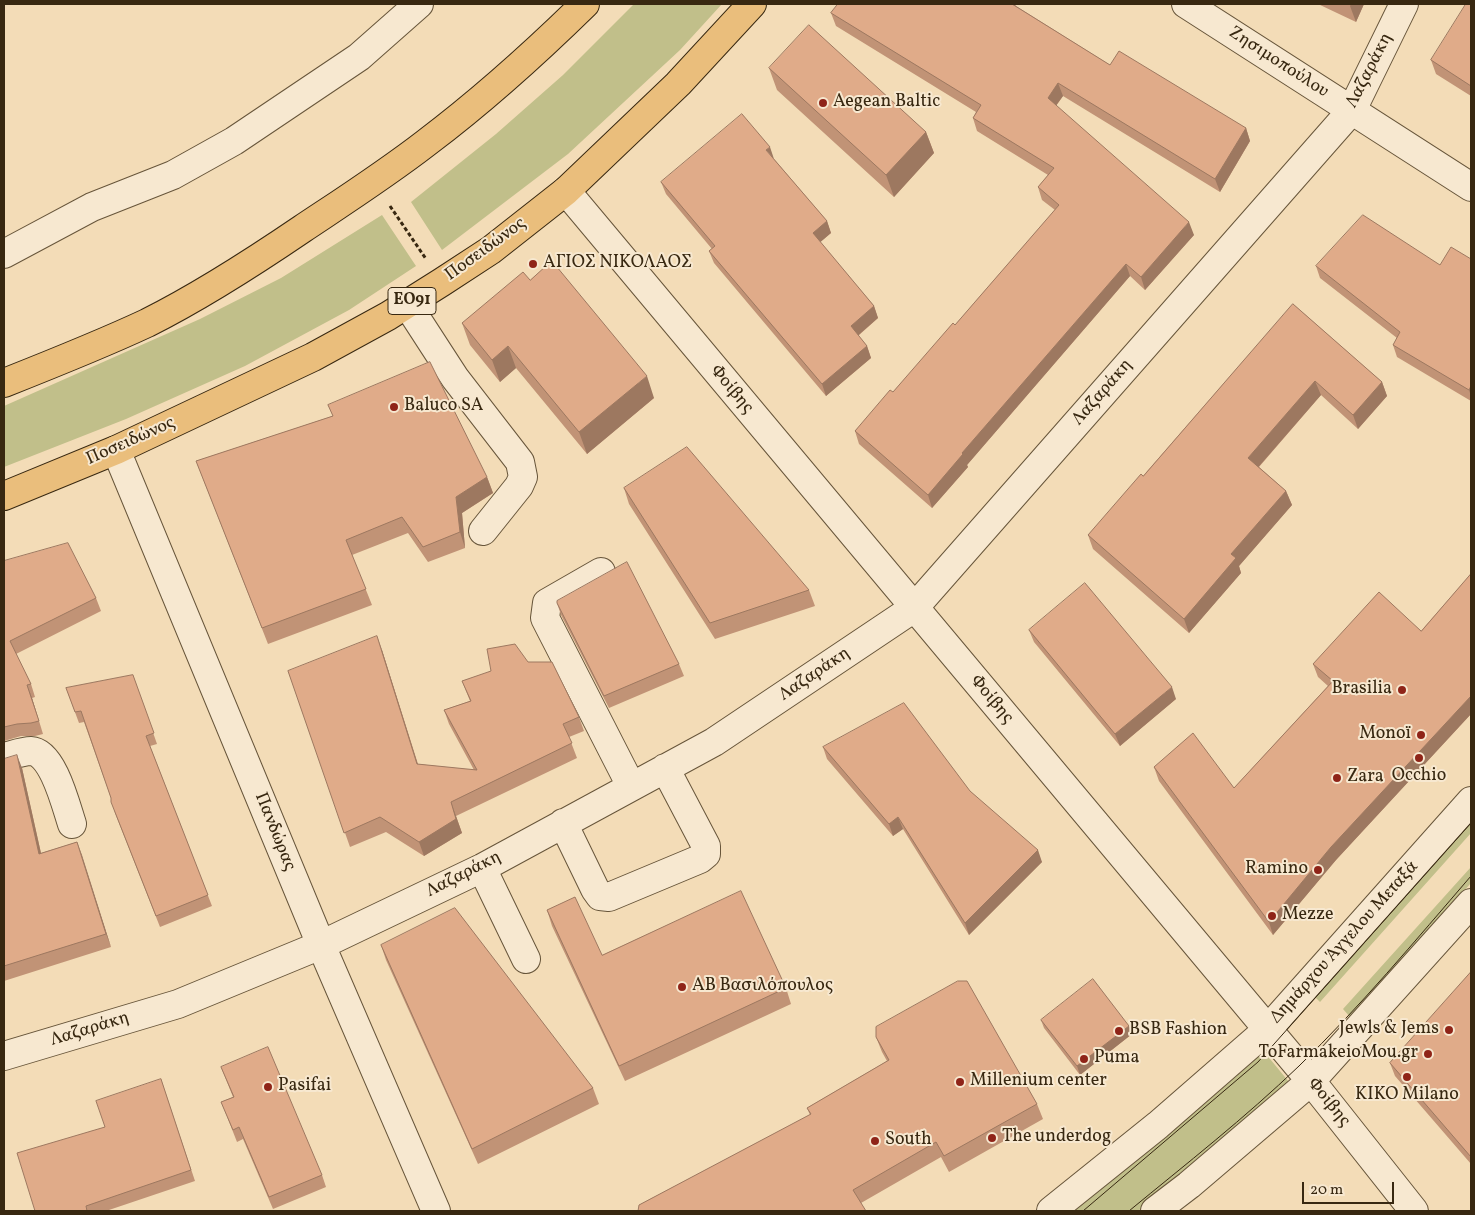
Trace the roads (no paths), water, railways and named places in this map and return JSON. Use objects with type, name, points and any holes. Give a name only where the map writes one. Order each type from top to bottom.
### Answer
[{"type":"highway","points":[[4,383],[87,350],[148,322],[190,300],[258,259],[374,182],[426,144],[484,97],[585,4]]},
{"type":"highway","name":"Ποσειδώνος","points":[[4,496],[116,450],[313,357],[407,304],[491,250],[566,191],[678,84],[752,4]]},
{"type":"street","points":[[4,254],[92,207],[173,175],[234,141],[359,57],[419,4]]},
{"type":"street","name":"Ζησιμοπούλου","points":[[1186,4],[1471,187]]},
{"type":"street","name":"Λαζαράκη","points":[[4,1056],[178,1004],[321,945],[482,868],[714,742],[914,608],[1352,110],[1404,4]]},
{"type":"street","name":"Φοίβης","points":[[566,191],[1267,1030],[1311,1080],[1414,1211]]},
{"type":"street","points":[[407,304],[455,378],[520,462],[523,477],[519,486],[483,531]]},
{"type":"street","name":"Πανδώρας","points":[[116,450],[321,945],[436,1211]]},
{"type":"street","points":[[601,572],[547,603],[545,618],[631,786]]},
{"type":"street","points":[[4,757],[31,751],[41,755],[52,767],[72,824]]},
{"type":"street","points":[[564,823],[600,896],[609,897],[700,859],[706,854],[706,846],[665,768]]},
{"type":"street","name":"Δημάρχου Άγγελου Μεταξά","points":[[1050,1211],[1158,1125],[1267,1030],[1471,801]]},
{"type":"street","points":[[482,868],[526,959]]},
{"type":"street","points":[[1155,1211],[1189,1185],[1311,1080],[1471,903]]},
{"type":"tram line","points":[[1083,1211],[1258,1062],[1471,823]]},
{"type":"tram line","points":[[1129,1211],[1237,1122],[1322,1044],[1471,876]]},
{"type":"place","name":"Aegean Baltic","points":[[823,103]]},
{"type":"place","name":"ΑΓΙΟΣ ΝΙΚΟΛΑΟΣ","points":[[533,264]]},
{"type":"place","name":"Baluco SA","points":[[394,407]]},
{"type":"place","name":"Brasilia","points":[[1402,690]]},
{"type":"place","name":"Monoï","points":[[1421,735]]},
{"type":"place","name":"Occhio","points":[[1419,758]]},
{"type":"place","name":"Zara","points":[[1337,778]]},
{"type":"place","name":"Ramino","points":[[1318,870]]},
{"type":"place","name":"Mezze","points":[[1272,916]]},
{"type":"place","name":"ΑΒ Βασιλόπουλος","points":[[682,987]]},
{"type":"place","name":"Jewls & Jems","points":[[1449,1030]]},
{"type":"place","name":"BSB Fashion","points":[[1119,1031]]},
{"type":"place","name":"ToFarmakeioMou.gr","points":[[1428,1054]]},
{"type":"place","name":"Puma","points":[[1084,1059]]},
{"type":"place","name":"KIKO Milano","points":[[1407,1077]]},
{"type":"place","name":"Millenium center","points":[[960,1082]]},
{"type":"place","name":"Pasifai","points":[[268,1087]]},
{"type":"place","name":"The underdog","points":[[992,1138]]},
{"type":"place","name":"South","points":[[875,1141]]}]
